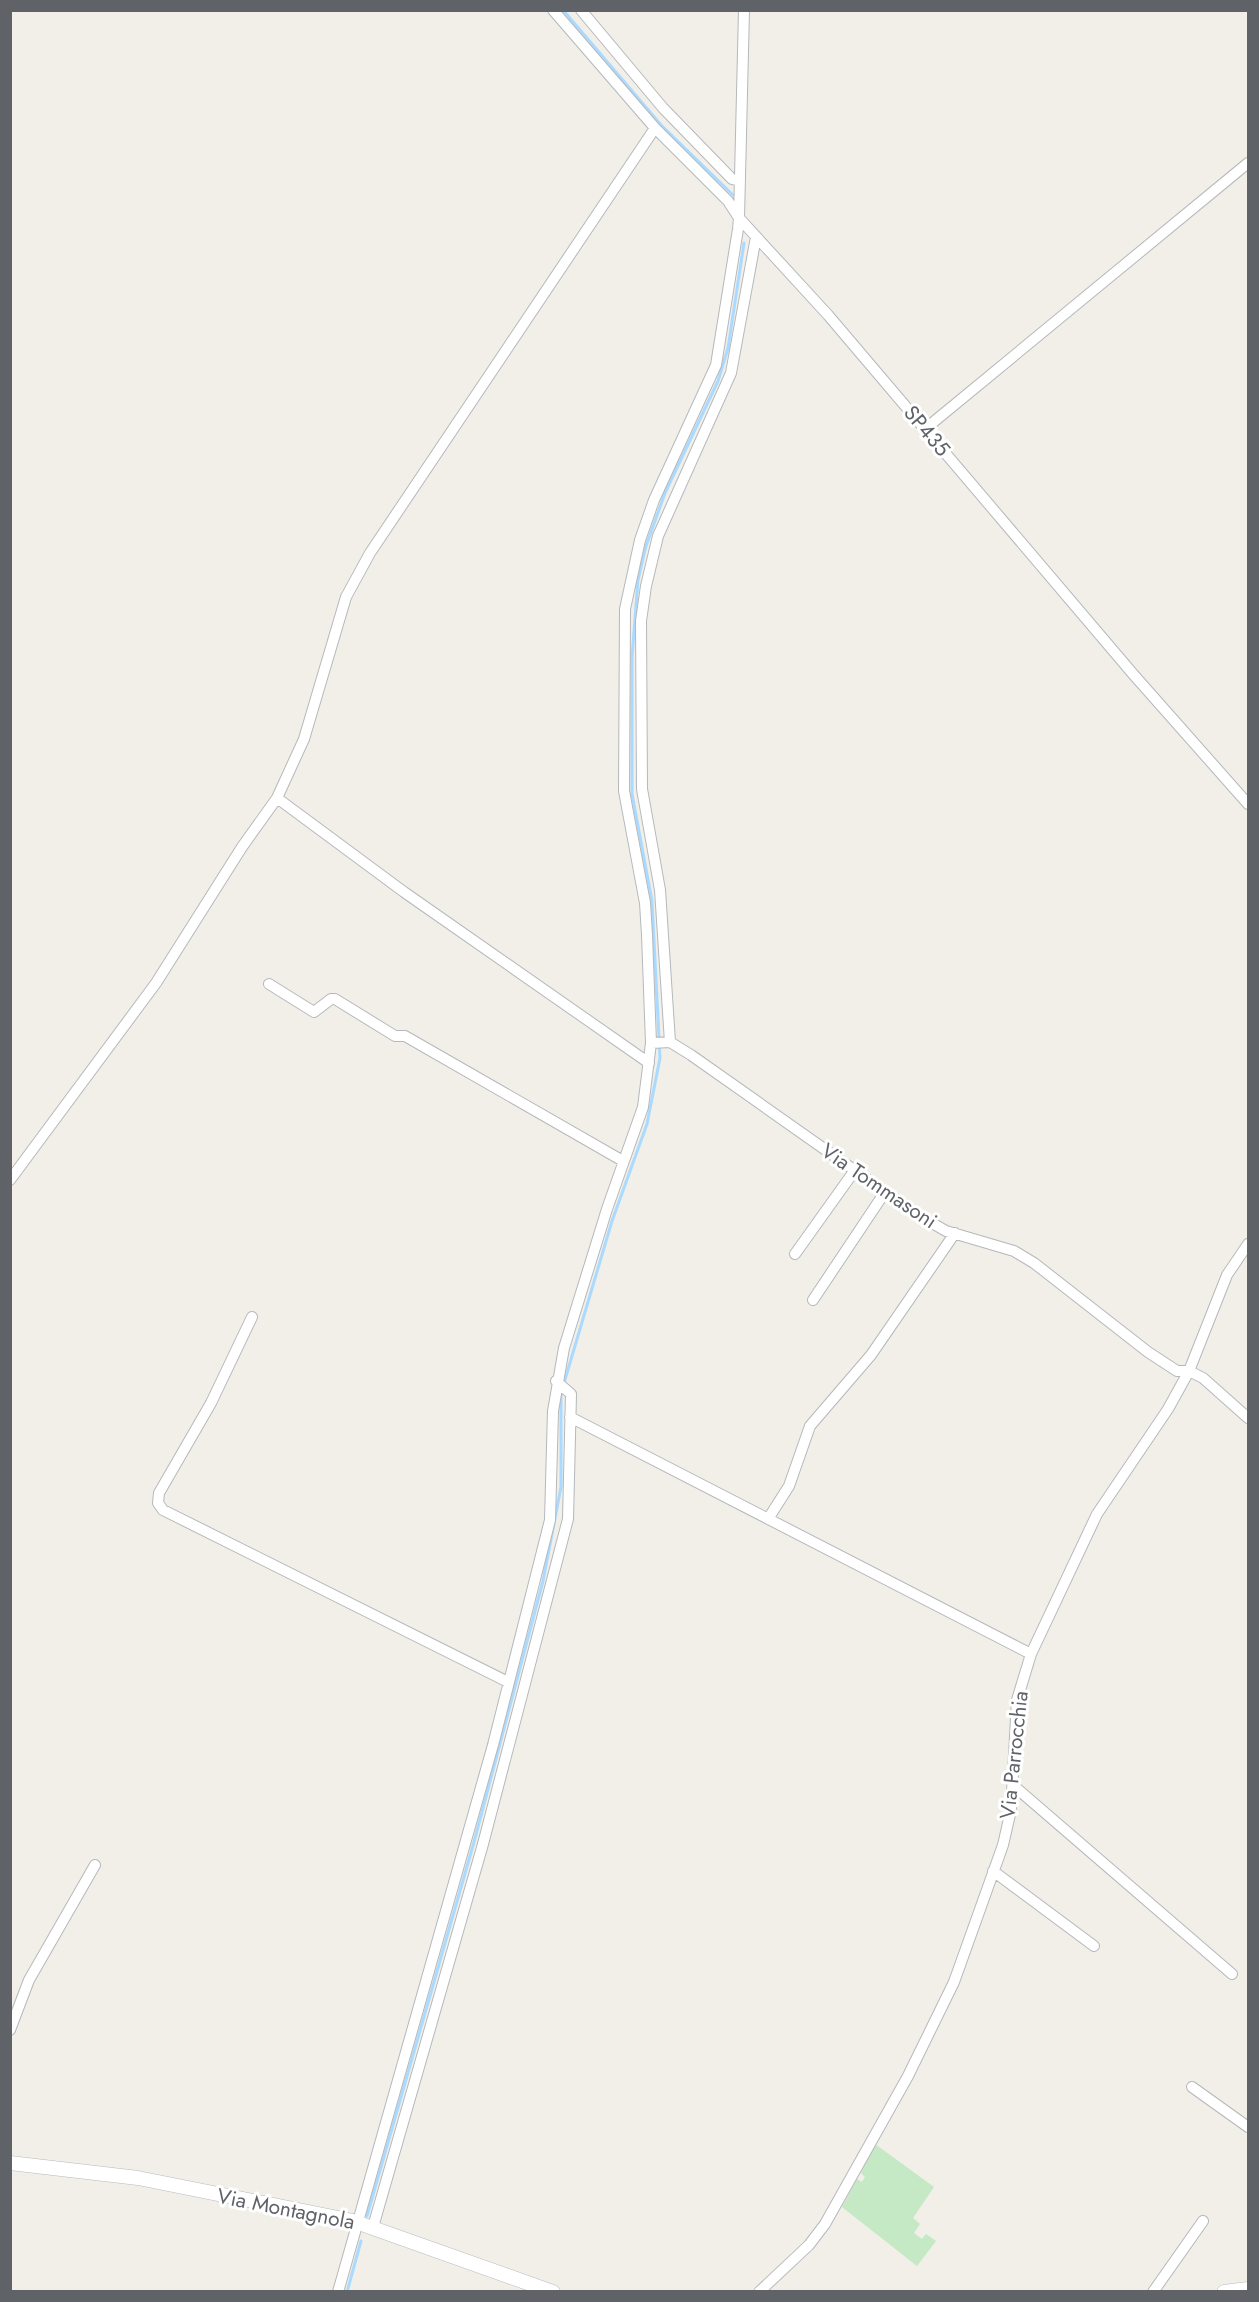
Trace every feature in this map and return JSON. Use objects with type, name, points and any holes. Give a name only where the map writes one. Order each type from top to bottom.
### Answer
[{"type":"street","name":"SP435","points":[[553,10],[655,128],[728,201],[739,218],[828,315],[1133,674],[1248,804]]},
{"type":"street","points":[[581,10],[663,108],[732,179],[740,182]]},
{"type":"street","points":[[338,2292],[508,1682],[550,1520],[553,1411],[624,1161],[643,1107],[649,1063],[661,1042],[660,890],[642,789],[643,688],[625,609],[640,540],[654,500],[714,374],[719,356],[739,218],[744,10]]},
{"type":"street","points":[[10,1180],[156,983],[242,848],[277,798],[304,740],[346,597],[370,553],[655,128]]},
{"type":"street","points":[[925,429],[1248,163]]},
{"type":"street","points":[[661,1042],[645,903],[624,791],[632,633],[658,536],[734,362],[756,237]]},
{"type":"street","points":[[277,798],[404,892],[649,1063]]},
{"type":"street","points":[[269,984],[314,1012],[331,999],[336,999],[395,1036],[405,1036],[624,1161]]},
{"type":"street","name":"Via Tommasoni","points":[[661,1042],[855,1170],[918,1215],[955,1233],[1014,1251],[1034,1263],[1148,1352],[1177,1371],[1189,1371],[1203,1378],[1248,1418]]},
{"type":"street","points":[[795,1254],[855,1170]]},
{"type":"street","points":[[813,1300],[885,1192]]},
{"type":"street","points":[[768,1519],[789,1486],[810,1426],[871,1355],[955,1233]]},
{"type":"street","name":"Via Parrocchia","points":[[759,2292],[809,2245],[825,2224],[937,2020],[954,1982],[1011,1810],[1014,1786],[1016,1708],[1031,1653],[1097,1514],[1168,1409],[1189,1371],[1210,1313],[1227,1275],[1248,1244]]},
{"type":"street","points":[[252,1317],[211,1403],[159,1494],[158,1503],[164,1510],[508,1682]]},
{"type":"street","points":[[373,2227],[483,1844],[568,1519],[571,1394],[561,1385]]},
{"type":"street","points":[[570,1417],[1031,1653]]},
{"type":"street","points":[[1014,1786],[1233,1974]]},
{"type":"street","points":[[10,2030],[29,1980],[95,1865]]},
{"type":"street","points":[[993,1870],[1094,1946]]},
{"type":"street","points":[[1192,2087],[1248,2127]]},
{"type":"street","name":"Via Montagnola","points":[[10,2163],[138,2178],[358,2223],[553,2292]]},
{"type":"street","points":[[1153,2292],[1156,2284],[1203,2221]]},
{"type":"street","points":[[1224,2292],[1248,2289]]},
{"type":"green space","points":[[875,2144],[934,2187],[913,2218],[920,2224],[914,2233],[922,2239],[926,2234],[936,2241],[917,2266],[842,2207],[857,2179],[862,2182],[865,2177],[861,2173]]},
{"type":"waterway","points":[[563,10],[661,125],[733,195]]},
{"type":"waterway","points":[[564,1383],[612,1221],[647,1124],[660,1058],[652,901],[632,794],[632,657],[638,580],[646,546],[665,493],[718,381],[728,348],[744,243]]},
{"type":"waterway","points":[[367,2216],[474,1842],[543,1581],[561,1487],[561,1395]]},
{"type":"waterway","points":[[347,2292],[361,2241]]}]
